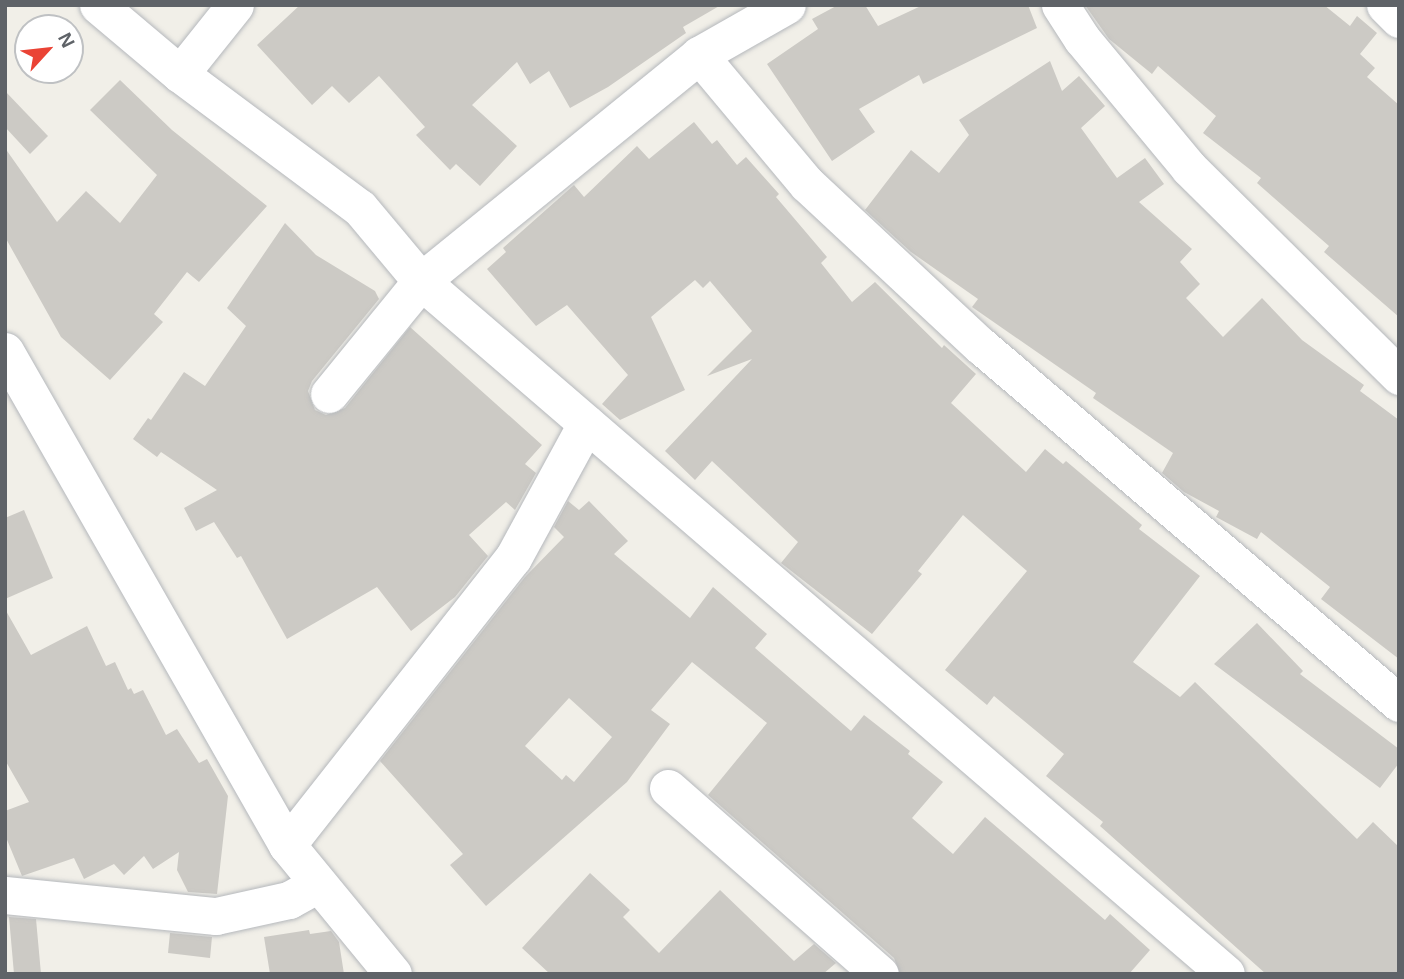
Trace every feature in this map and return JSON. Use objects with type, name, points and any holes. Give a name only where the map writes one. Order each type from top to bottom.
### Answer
[{"type":"street","points":[[98,5],[180,74],[360,208],[421,281],[1226,974]]},
{"type":"street","points":[[180,74],[235,5]]},
{"type":"street","points":[[329,394],[421,281],[699,55],[787,5]]},
{"type":"street","points":[[1060,5],[1082,39],[1189,168],[1399,376]]},
{"type":"street","points":[[1385,5],[1399,19]]},
{"type":"street","points":[[699,55],[807,184],[981,346],[1399,703]]},
{"type":"street","points":[[5,351],[287,845],[393,974]]},
{"type":"street","points":[[287,845],[513,558],[586,424]]},
{"type":"street","points":[[668,788],[880,974]]},
{"type":"street","points":[[5,895],[216,916],[289,900],[318,884]]},
{"type":"building","points":[[300,5],[721,5],[683,27],[686,33],[608,87],[570,108],[549,71],[530,84],[517,62],[472,105],[517,146],[480,186],[456,164],[450,170],[416,135],[425,127],[379,76],[349,103],[332,86],[312,105],[257,45]]},
{"type":"building","points":[[838,5],[865,5],[878,26],[923,5],[1028,5],[1037,28],[923,84],[919,75],[859,109],[875,132],[832,161],[767,64],[818,29],[812,19]]},
{"type":"building","points":[[1085,5],[1324,5],[1350,26],[1357,16],[1377,33],[1360,54],[1375,68],[1367,77],[1399,105],[1399,317],[1324,252],[1329,246],[1257,183],[1261,178],[1203,133],[1216,116],[1158,66],[1152,74],[1109,39]]},
{"type":"building","points":[[1050,61],[1062,91],[1079,76],[1105,106],[1081,128],[1117,178],[1145,158],[1164,184],[1139,202],[1192,249],[1180,262],[1200,284],[1186,298],[1223,337],[1262,298],[1302,340],[1364,385],[1360,391],[1399,420],[1399,659],[1321,599],[1330,587],[1261,532],[1257,539],[1216,517],[1219,511],[1184,492],[1162,473],[1173,453],[1093,398],[1096,393],[972,307],[978,299],[911,252],[865,210],[911,150],[939,173],[969,135],[959,120]]},
{"type":"building","points":[[120,80],[172,130],[267,206],[199,282],[187,272],[154,314],[163,322],[110,380],[61,337],[5,237],[5,148],[57,222],[86,191],[120,223],[157,175],[90,110]]},
{"type":"building","points":[[5,91],[48,136],[30,154],[5,127]]},
{"type":"building","points":[[694,122],[712,144],[717,140],[737,165],[746,157],[779,194],[776,197],[827,257],[821,263],[852,302],[875,282],[942,348],[944,345],[976,374],[951,403],[1026,472],[1045,449],[1063,464],[1066,461],[1142,525],[1139,529],[1200,576],[1133,662],[1180,697],[1195,682],[1357,839],[1373,822],[1399,847],[1399,974],[1266,974],[1100,826],[1103,822],[1046,776],[1064,754],[994,696],[987,705],[945,670],[1027,571],[963,515],[918,571],[922,574],[872,634],[781,563],[798,542],[712,461],[695,480],[665,451],[752,359],[707,376],[752,331],[710,281],[703,288],[695,280],[651,317],[685,390],[620,420],[602,404],[628,375],[567,305],[536,326],[487,269],[506,252],[503,248],[574,185],[584,197],[637,146],[649,159]]},
{"type":"building","points":[[285,223],[316,255],[375,291],[379,299],[312,381],[308,391],[315,410],[326,415],[345,408],[410,327],[542,445],[525,464],[536,473],[515,510],[506,502],[469,535],[488,556],[455,597],[411,631],[377,587],[287,639],[241,556],[237,558],[214,522],[196,531],[184,508],[217,490],[161,452],[157,457],[133,439],[148,418],[151,420],[184,372],[205,386],[246,326],[227,308]]},
{"type":"building","points":[[568,501],[579,510],[589,501],[628,541],[614,554],[690,618],[713,587],[767,634],[755,648],[851,731],[864,715],[910,751],[908,754],[943,782],[912,818],[953,854],[985,817],[1105,920],[1110,914],[1150,950],[1129,974],[900,974],[894,958],[708,795],[767,723],[692,662],[651,710],[670,724],[627,782],[486,906],[450,865],[463,854],[380,761],[525,577],[564,537],[554,527]],"holes":[[[569,698],[612,737],[574,782],[566,775],[562,780],[525,746]]]},
{"type":"building","points":[[24,510],[53,578],[5,599],[5,518]]},
{"type":"building","points":[[5,609],[31,655],[87,626],[106,666],[115,662],[128,690],[131,688],[134,694],[143,690],[166,735],[177,729],[199,763],[207,759],[228,796],[217,894],[188,892],[177,870],[179,852],[153,869],[144,856],[124,875],[114,864],[84,879],[74,858],[22,876],[5,835],[5,811],[29,802],[5,760]]},
{"type":"building","points":[[1257,623],[1303,671],[1300,674],[1399,749],[1399,763],[1380,788],[1214,664]]},
{"type":"building","points":[[590,873],[630,910],[623,917],[659,953],[720,890],[794,961],[814,944],[836,963],[823,974],[550,974],[522,948]]},
{"type":"building","points":[[9,917],[36,919],[41,974],[14,974]]},
{"type":"building","points":[[309,930],[310,934],[331,931],[339,942],[344,974],[270,974],[264,937]]},
{"type":"building","points":[[170,933],[212,937],[210,958],[168,953]]}]
